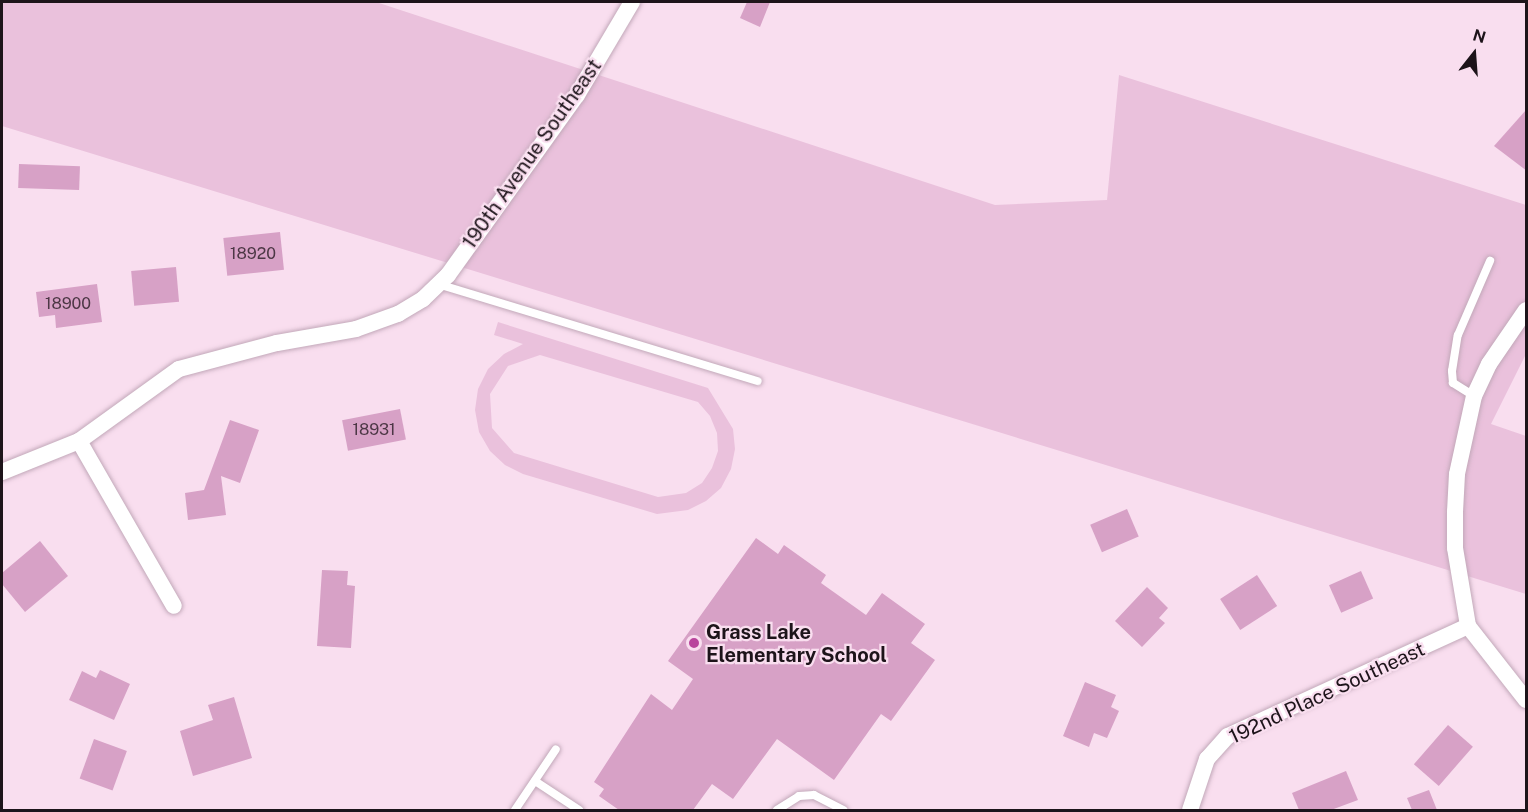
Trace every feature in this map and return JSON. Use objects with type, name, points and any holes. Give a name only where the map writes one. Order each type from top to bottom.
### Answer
[{"type":"street","name":"190th Avenue Southeast","points":[[2,472],[79,441],[179,369],[277,343],[356,329],[398,314],[423,299],[438,284],[577,95],[632,2]]},
{"type":"street","points":[[1527,310],[1490,364],[1474,396],[1457,474],[1455,512],[1455,548],[1468,626],[1527,700]]},
{"type":"street","points":[[79,441],[174,606]]},
{"type":"street","name":"192nd Place Southeast","points":[[1190,810],[1207,759],[1228,736],[1468,626]]},
{"type":"lane","points":[[1474,396],[1453,383],[1452,371],[1458,335],[1490,261]]},
{"type":"lane","points":[[438,284],[758,381]]},
{"type":"lane","points":[[515,810],[556,749]]},
{"type":"lane","points":[[535,781],[579,810]]},
{"type":"lane","points":[[777,810],[786,802],[814,795],[843,810]]},
{"type":"shaded area","points":[[2,2],[376,2],[995,205],[1107,200],[1119,75],[1526,205],[1526,354],[1491,424],[1526,436],[1526,594],[2,126]]},
{"type":"shaded area","points":[[498,322],[708,388],[733,429],[735,449],[731,469],[721,488],[706,501],[688,510],[657,514],[523,474],[505,465],[490,451],[479,432],[475,410],[478,389],[488,369],[504,354],[523,344],[494,335]],"holes":[[[540,355],[698,402],[710,416],[717,433],[718,451],[712,468],[702,483],[686,493],[658,497],[514,453],[492,428],[490,394],[508,366]]]},
{"type":"building","points":[[747,2],[770,2],[760,27],[740,18]]},
{"type":"building","points":[[1527,109],[1527,171],[1494,146]]},
{"type":"building","points":[[19,164],[80,166],[79,190],[18,188]]},
{"type":"building","points":[[280,232],[284,270],[227,276],[223,238]]},
{"type":"building","points":[[176,267],[179,302],[134,306],[131,271]]},
{"type":"building","points":[[97,284],[102,322],[56,328],[55,315],[39,317],[36,292]]},
{"type":"building","points":[[400,409],[406,439],[348,451],[342,420]]},
{"type":"building","points":[[230,420],[259,430],[240,483],[221,476],[226,515],[188,520],[185,493],[204,490]]},
{"type":"building","points":[[1127,509],[1139,537],[1102,552],[1090,525]]},
{"type":"building","points":[[756,538],[778,554],[784,545],[826,575],[821,583],[866,615],[882,593],[925,624],[911,643],[935,660],[891,721],[881,714],[834,780],[777,739],[733,799],[712,784],[693,810],[619,810],[599,796],[604,789],[594,782],[651,694],[672,710],[693,679],[668,661]]},
{"type":"building","points":[[40,541],[68,576],[25,612],[2,584],[2,573]]},
{"type":"building","points":[[322,570],[348,571],[347,585],[355,586],[351,648],[317,646]]},
{"type":"building","points":[[1361,571],[1373,598],[1341,613],[1329,585]]},
{"type":"building","points":[[1257,575],[1277,606],[1240,630],[1220,599]]},
{"type":"building","points":[[1147,587],[1168,608],[1159,618],[1165,623],[1142,647],[1115,621]]},
{"type":"building","points":[[100,670],[130,684],[114,720],[69,700],[82,671],[96,678]]},
{"type":"building","points":[[1085,682],[1116,695],[1111,707],[1119,711],[1107,738],[1094,733],[1089,747],[1063,736]]},
{"type":"building","points":[[234,697],[252,758],[193,776],[180,731],[213,720],[208,705]]},
{"type":"building","points":[[1448,725],[1473,747],[1439,786],[1414,764]]},
{"type":"building","points":[[94,739],[127,751],[113,790],[80,778]]},
{"type":"building","points":[[1346,771],[1358,800],[1331,810],[1299,810],[1292,793]]},
{"type":"building","points":[[1429,790],[1437,810],[1412,810],[1407,798]]},
{"type":"place","name":"Grass Lake Elementary School","points":[[694,643]]}]
